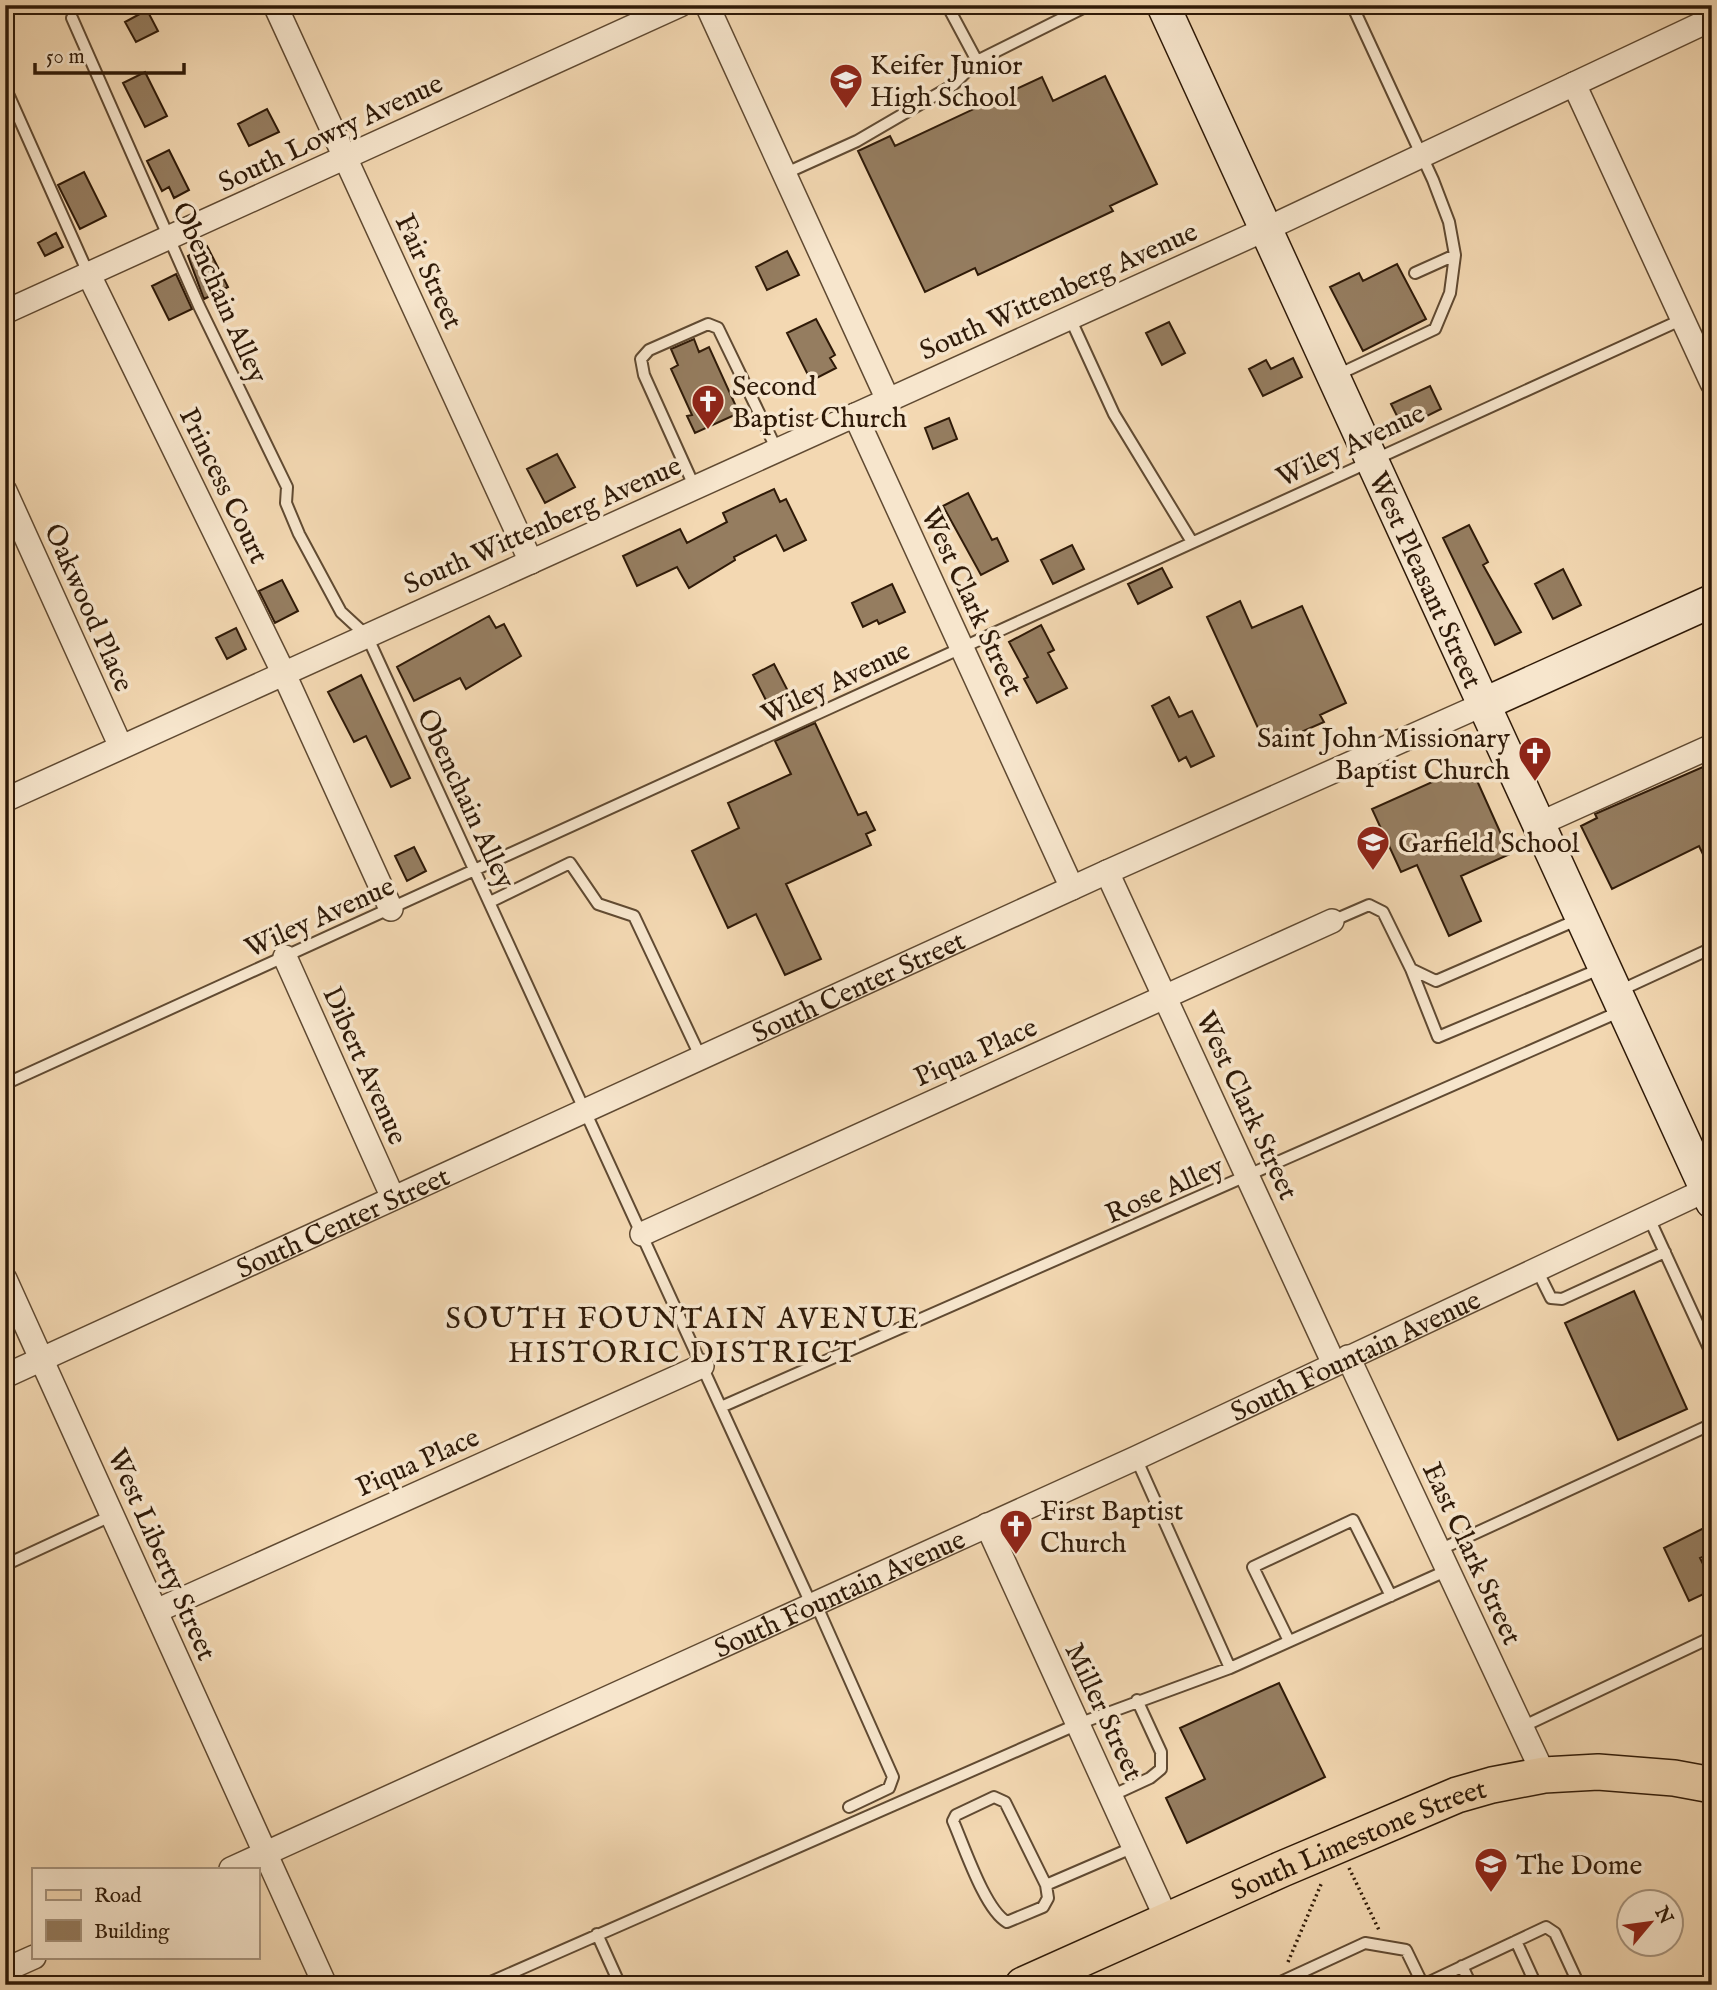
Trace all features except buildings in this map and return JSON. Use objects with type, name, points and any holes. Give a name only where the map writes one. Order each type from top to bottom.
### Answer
[{"type":"main road","name":"South Limestone Street","points":[[1023,1985],[1338,1845],[1457,1796],[1544,1775],[1598,1772],[1674,1778],[1712,1785]]},
{"type":"street","name":"Fair Street","points":[[275,5],[531,562]]},
{"type":"street","name":"South Lowry Avenue","points":[[5,312],[680,5]]},
{"type":"street","points":[[707,5],[888,400]]},
{"type":"street","name":"West Pleasant Street","points":[[1163,5],[1710,1193]]},
{"type":"street","name":"South Wittenberg Avenue","points":[[5,800],[1266,229],[1712,19]]},
{"type":"street","points":[[1574,83],[1712,383]]},
{"type":"street","name":"Princess Court","points":[[88,273],[284,674],[391,909]]},
{"type":"street","name":"West Clark Street","points":[[855,415],[1072,888]]},
{"type":"street","name":"Oakwood Place","points":[[5,491],[121,747]]},
{"type":"street","name":"South Center Street","points":[[5,1376],[1107,872],[1485,705],[1712,601]]},
{"type":"street","points":[[1539,824],[1712,746]]},
{"type":"street","name":"West Clark Street","points":[[1107,872],[1248,1177],[1341,1361]]},
{"type":"street","name":"Piqua Place","points":[[642,1234],[1332,921]]},
{"type":"street","name":"Dibert Avenue","points":[[285,957],[393,1198]]},
{"type":"street","name":"South Fountain Avenue","points":[[233,1868],[1136,1458],[1649,1217],[1710,1193]]},
{"type":"street","name":"West Liberty Street","points":[[5,1279],[325,1985]]},
{"type":"street","name":"East Clark Street","points":[[1341,1361],[1444,1560],[1544,1775]]},
{"type":"street","name":"Piqua Place","points":[[156,1611],[702,1366]]},
{"type":"street","name":"Miller Street","points":[[987,1525],[1168,1922]]},
{"type":"street","points":[[5,1970],[32,1958]]},
{"type":"lane","points":[[947,5],[976,61]]},
{"type":"lane","points":[[784,174],[858,141],[953,85],[976,61],[1089,5]]},
{"type":"lane","points":[[1334,377],[1435,330],[1450,293],[1455,255],[1449,222],[1352,5]]},
{"type":"lane","name":"Obenchain Alley","points":[[72,18],[171,237],[188,282],[287,487],[286,503],[299,534],[341,611],[367,636],[893,1777],[889,1788],[849,1807]]},
{"type":"lane","name":"Princess Court","points":[[5,87],[88,273]]},
{"type":"lane","points":[[1415,274],[1455,255]]},
{"type":"lane","points":[[1070,318],[1114,414],[1192,541]]},
{"type":"lane","name":"Wiley Avenue","points":[[5,1084],[1683,319]]},
{"type":"lane","points":[[695,488],[644,375],[641,359],[649,350],[708,324],[718,328],[777,450]]},
{"type":"lane","points":[[490,902],[570,863],[598,904],[634,916],[701,1058]]},
{"type":"lane","points":[[1332,921],[1368,905],[1383,912],[1411,969],[1438,1037],[1615,990],[1712,948]]},
{"type":"lane","points":[[1411,969],[1436,981],[1582,918]]},
{"type":"lane","name":"Rose Alley","points":[[721,1407],[1248,1177],[1615,990]]},
{"type":"lane","points":[[1649,1217],[1712,1354]]},
{"type":"lane","points":[[1537,1270],[1551,1298],[1562,1299],[1665,1252]]},
{"type":"lane","points":[[490,1983],[1078,1724],[1136,1700],[1230,1668],[1391,1596],[1444,1560],[1712,1424]]},
{"type":"lane","points":[[1136,1458],[1230,1668]]},
{"type":"lane","points":[[5,1565],[113,1515]]},
{"type":"lane","points":[[1289,1641],[1253,1567],[1353,1520],[1391,1596]]},
{"type":"lane","points":[[1522,1727],[1712,1637]]},
{"type":"lane","points":[[1111,1796],[1150,1778],[1161,1769],[1161,1752],[1136,1700]]},
{"type":"lane","points":[[995,1797],[1005,1802],[1046,1885],[1048,1898],[1042,1907],[1007,1922],[999,1918],[953,1821],[956,1815],[995,1797]]},
{"type":"lane","points":[[1046,1885],[1134,1847]]},
{"type":"lane","points":[[1277,1983],[1366,1943],[1406,1950],[1423,1985],[1546,1927],[1555,1933],[1579,1985]]},
{"type":"lane","points":[[597,1934],[620,1985]]},
{"type":"lane","points":[[1516,1941],[1536,1985]]},
{"type":"lane","points":[[1462,1966],[1471,1985]]},
{"type":"path","points":[[1338,1845],[1386,1945]]},
{"type":"path","points":[[1277,1983],[1338,1845]]},
{"type":"place","name":"Keifer Junior High School","points":[[846,110]]},
{"type":"place","name":"Second Baptist Church","points":[[708,431]]},
{"type":"place","name":"Saint John Missionary Baptist Church","points":[[1535,783]]},
{"type":"place","name":"Garfield School","points":[[1373,872]]},
{"type":"place","name":"First Baptist Church","points":[[1016,1556]]},
{"type":"place","name":"The Dome","points":[[1491,1894]]},
{"type":"district","name":"SOUTH FOUNTAIN AVENUE HISTORIC DISTRICT","points":[[683,1335]]}]
